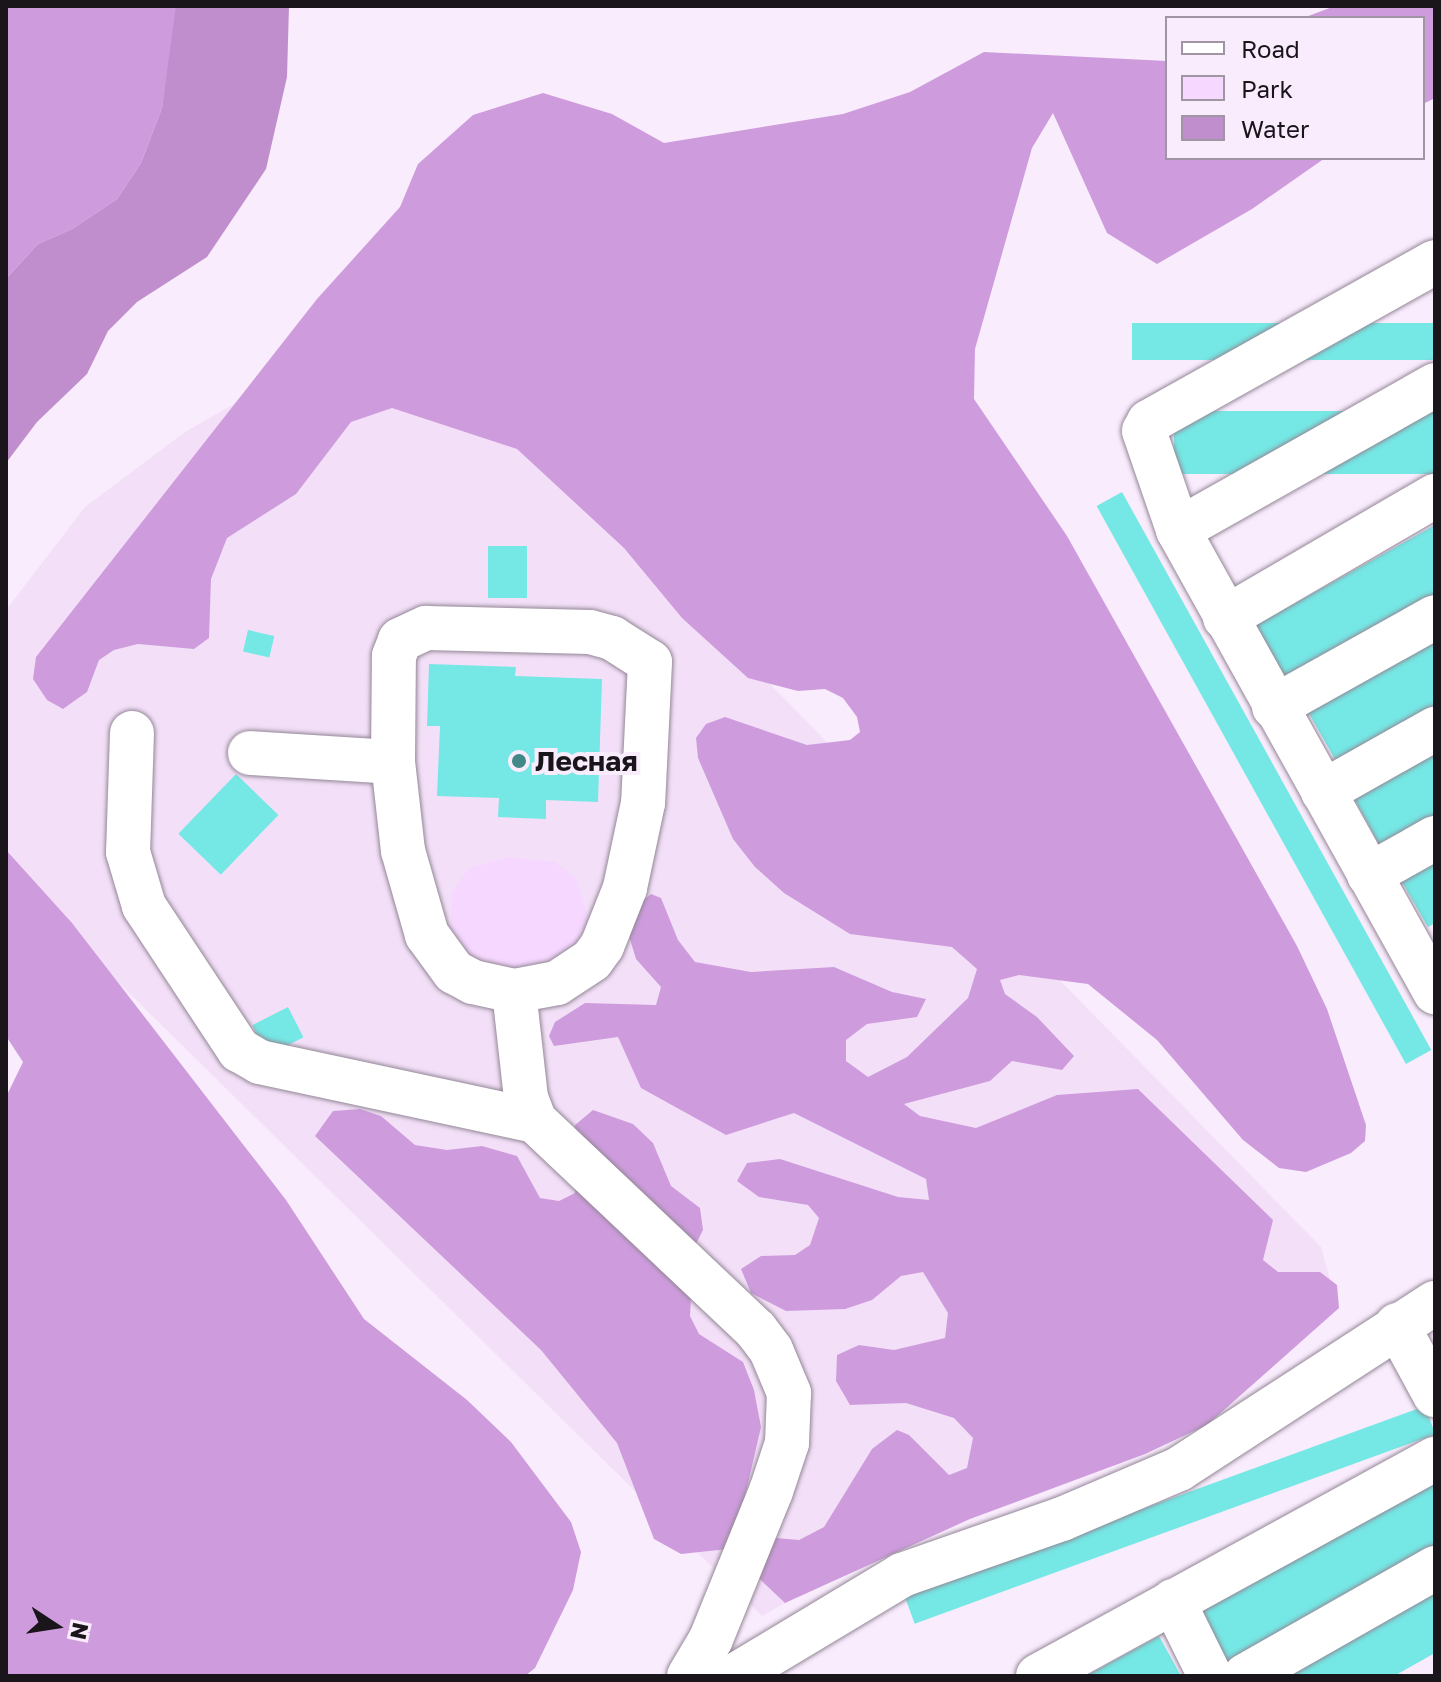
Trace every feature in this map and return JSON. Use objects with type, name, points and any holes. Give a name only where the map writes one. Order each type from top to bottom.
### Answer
[{"type":"street","points":[[1428,964],[1369,875],[1225,618],[1178,530],[1145,441],[1149,422],[1435,262]]},
{"type":"street","points":[[1178,530],[1435,385]]},
{"type":"street","points":[[1225,618],[1435,496]]},
{"type":"street","points":[[1274,707],[1435,617]]},
{"type":"street","points":[[413,630],[590,632],[612,638],[650,662],[638,837],[610,930],[592,960],[576,973],[546,986],[514,991],[473,982],[454,972],[427,935],[403,851],[393,762],[394,656],[400,640],[413,630]]},
{"type":"street","points":[[1323,792],[1435,729]]},
{"type":"street","points":[[132,733],[128,852],[144,906],[239,1050],[260,1062],[535,1121]]},
{"type":"street","points":[[250,753],[393,762]]},
{"type":"street","points":[[1369,875],[1435,838]]},
{"type":"street","points":[[514,991],[526,1098],[535,1121],[756,1330],[771,1350],[789,1393],[787,1443],[771,1491],[711,1639],[689,1676]]},
{"type":"street","points":[[734,1676],[902,1575],[1062,1519],[1179,1469],[1435,1303]]},
{"type":"street","points":[[1397,1325],[1435,1395]]},
{"type":"street","points":[[1038,1676],[1435,1459]]},
{"type":"street","points":[[1245,1676],[1435,1568]]},
{"type":"street","points":[[1173,1601],[1210,1676]]},
{"type":"shaded area","points":[[6,6],[176,6],[177,11],[162,108],[141,163],[117,199],[72,229],[38,244],[6,279]]},
{"type":"shaded area","points":[[1335,6],[1435,6],[1435,98],[1425,103],[1425,16],[1308,16]]},
{"type":"shaded area","points":[[984,52],[1165,61],[1165,160],[1322,160],[1252,209],[1157,264],[1107,233],[1053,113],[1032,148],[975,349],[974,399],[1067,536],[1297,946],[1327,1009],[1366,1125],[1365,1141],[1351,1153],[1306,1172],[1279,1168],[1243,1140],[1157,1040],[1088,984],[1019,975],[1000,980],[1005,994],[1037,1017],[1074,1056],[1062,1070],[1012,1061],[990,1081],[904,1104],[920,1116],[976,1128],[1057,1095],[1138,1089],[1273,1220],[1263,1260],[1278,1272],[1320,1272],[1337,1285],[1339,1308],[1207,1425],[1145,1454],[970,1519],[785,1603],[728,1549],[681,1554],[654,1539],[617,1443],[541,1350],[315,1136],[333,1111],[360,1109],[381,1116],[415,1145],[447,1150],[482,1146],[517,1156],[540,1198],[559,1201],[575,1193],[575,1125],[593,1110],[633,1124],[653,1143],[671,1186],[700,1208],[703,1230],[694,1248],[690,1316],[699,1334],[743,1362],[754,1390],[761,1427],[743,1505],[765,1537],[799,1540],[824,1527],[872,1449],[897,1430],[909,1435],[949,1475],[967,1468],[973,1438],[954,1418],[906,1403],[850,1405],[836,1381],[837,1355],[859,1345],[894,1350],[945,1338],[948,1313],[923,1272],[901,1276],[872,1300],[845,1309],[786,1311],[751,1293],[741,1269],[761,1256],[795,1255],[810,1245],[819,1218],[808,1205],[759,1197],[737,1181],[747,1163],[780,1159],[898,1197],[929,1200],[926,1179],[794,1113],[726,1135],[641,1088],[618,1037],[554,1046],[549,1036],[555,1022],[585,1003],[656,1005],[661,987],[636,959],[629,936],[641,902],[651,894],[661,898],[678,940],[695,962],[751,972],[834,967],[892,992],[926,999],[917,1017],[867,1024],[846,1040],[846,1061],[868,1077],[907,1057],[968,998],[977,969],[952,947],[850,934],[784,893],[755,867],[733,839],[698,758],[696,738],[706,724],[725,717],[807,745],[850,740],[860,732],[857,717],[843,698],[825,689],[798,691],[748,678],[682,618],[624,548],[517,449],[392,408],[351,422],[296,494],[227,538],[211,579],[209,638],[194,649],[138,644],[114,650],[99,660],[87,692],[63,709],[47,700],[33,679],[36,657],[317,299],[400,207],[418,164],[473,115],[543,93],[612,114],[664,143],[843,114],[910,92]]},
{"type":"shaded area","points":[[417,300],[770,684],[1321,1247],[1336,1301],[1220,1355],[762,1616],[6,872],[6,610],[85,507],[185,432]]},
{"type":"shaded area","points":[[6,850],[72,923],[286,1200],[364,1319],[467,1400],[511,1442],[571,1522],[581,1552],[573,1590],[535,1668],[525,1676],[6,1676],[6,1097],[23,1062],[6,1036]]},
{"type":"green space","points":[[507,857],[555,862],[575,877],[589,919],[574,956],[528,973],[467,959],[450,934],[452,893],[468,869]]},
{"type":"water","points":[[176,6],[289,6],[287,77],[266,169],[207,257],[137,302],[108,331],[87,374],[37,422],[6,463],[6,279],[38,244],[72,229],[117,199],[141,163],[162,108]]},
{"type":"building","points":[[1132,323],[1435,323],[1435,360],[1132,360]]},
{"type":"building","points":[[1174,411],[1435,411],[1435,474],[1174,474]]},
{"type":"building","points":[[1122,492],[1431,1050],[1406,1064],[1097,506]]},
{"type":"building","points":[[1435,525],[1435,593],[1285,677],[1256,625]]},
{"type":"building","points":[[488,546],[527,546],[527,598],[488,598]]},
{"type":"building","points":[[248,630],[274,636],[269,658],[243,651]]},
{"type":"building","points":[[1435,639],[1435,705],[1336,761],[1307,710]]},
{"type":"building","name":"Лесная","points":[[429,664],[516,667],[515,676],[602,679],[598,802],[546,800],[546,819],[498,817],[499,798],[437,796],[440,726],[427,726]]},
{"type":"building","points":[[1435,747],[1435,815],[1380,846],[1351,793]]},
{"type":"building","points":[[236,774],[278,815],[221,875],[178,834]]},
{"type":"building","points":[[1435,856],[1435,923],[1428,927],[1399,877]]},
{"type":"building","points":[[288,1007],[303,1037],[268,1055],[252,1025]]},
{"type":"building","points":[[1425,1406],[1435,1434],[915,1624],[904,1595]]},
{"type":"building","points":[[1435,1483],[1435,1545],[1220,1665],[1192,1615]]},
{"type":"building","points":[[1435,1588],[1435,1653],[1394,1676],[1277,1676]]},
{"type":"building","points":[[1159,1636],[1181,1676],[1086,1676]]},
{"type":"place","name":"Лесная","points":[[519,761]]}]
